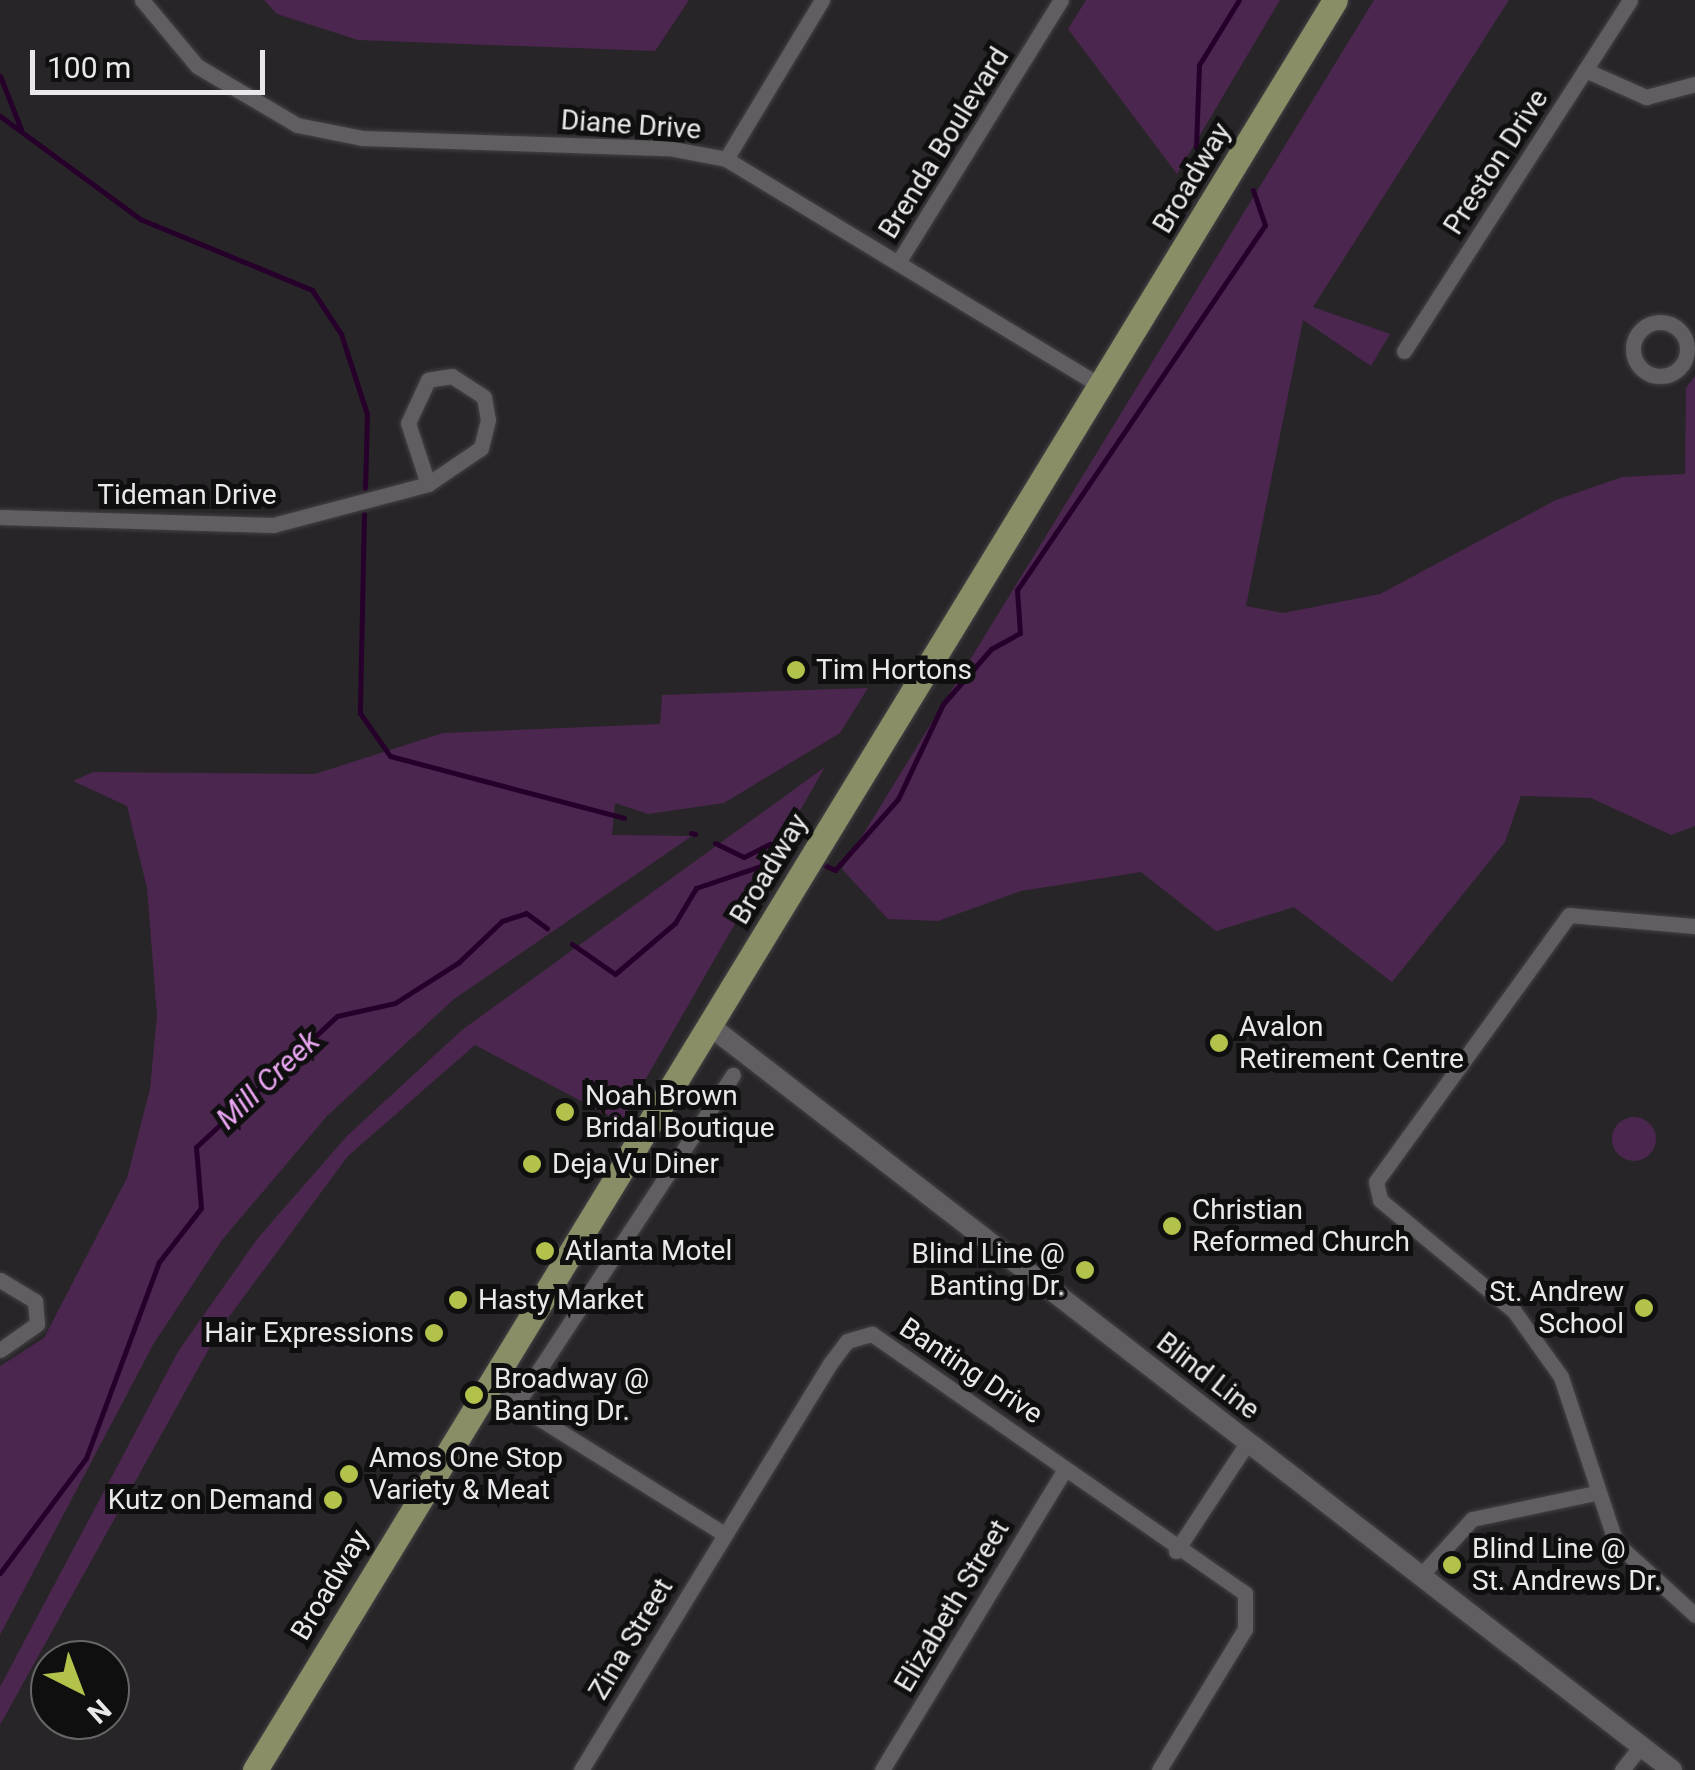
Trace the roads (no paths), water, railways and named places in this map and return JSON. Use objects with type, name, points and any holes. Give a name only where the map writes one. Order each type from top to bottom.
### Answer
[{"type":"main road","name":"Broadway","points":[[255,1770],[484,1384],[710,1026],[1335,0]]},
{"type":"street","name":"Diane Drive","points":[[142,0],[197,66],[298,125],[362,138],[668,148],[726,159],[1101,386]]},
{"type":"street","points":[[726,159],[822,0]]},
{"type":"street","name":"Brenda Boulevard","points":[[899,262],[1061,0]]},
{"type":"street","name":"Preston Drive","points":[[1404,351],[1630,0]]},
{"type":"street","points":[[1585,70],[1646,98],[1695,84]]},
{"type":"street","name":"Tideman Drive","points":[[0,516],[273,524],[428,484],[481,448],[488,420],[484,397],[452,376],[428,380],[408,423],[428,484]]},
{"type":"street","points":[[1695,926],[1569,915],[1376,1182],[1380,1200],[1514,1311],[1561,1377],[1595,1492],[1616,1543],[1695,1614]]},
{"type":"street","name":"Blind Line","points":[[710,1026],[1423,1573],[1672,1770]]},
{"type":"street","points":[[516,1404],[733,1075]]},
{"type":"street","points":[[0,1280],[35,1302],[36,1324],[0,1350]]},
{"type":"street","name":"Banting Drive","points":[[724,1534],[829,1365],[847,1341],[872,1334],[984,1404],[1176,1550],[1245,1593],[1250,1610],[1158,1770]]},
{"type":"street","points":[[484,1384],[724,1534]]},
{"type":"street","points":[[1176,1550],[1248,1442]]},
{"type":"street","name":"Elizabeth Street","points":[[882,1770],[1064,1468]]},
{"type":"street","points":[[1423,1573],[1472,1519],[1595,1492]]},
{"type":"street","name":"Zina Street","points":[[580,1770],[724,1534]]},
{"type":"street","points":[[1622,1770],[1641,1746]]},
{"type":"waterway","points":[[1196,147],[1199,65],[1239,0]]},
{"type":"waterway","points":[[0,76],[21,129]]},
{"type":"waterway","points":[[0,116],[140,219],[312,290],[341,334],[367,414],[365,488]]},
{"type":"waterway","points":[[824,865],[835,870],[898,799],[943,704],[991,649],[1020,633],[1017,590],[1265,225],[1253,190]]},
{"type":"waterway","points":[[364,514],[360,713],[390,756],[624,818]]},
{"type":"waterway","points":[[691,833],[695,834]]},
{"type":"waterway","points":[[715,843],[744,857],[770,844]]},
{"type":"waterway","name":"Mill Creek","points":[[572,944],[615,974],[675,923],[696,888],[764,865]]},
{"type":"waterway","name":"Mill Creek","points":[[0,1573],[86,1458],[159,1262],[201,1208],[196,1147],[337,1016],[395,1003],[459,962],[502,921],[526,913],[547,928]]},
{"type":"place","name":"Tim Hortons","points":[[796,670]]},
{"type":"place","name":"Avalon Retirement Centre","points":[[1219,1043]]},
{"type":"place","name":"Noah Brown Bridal Boutique","points":[[565,1112]]},
{"type":"place","name":"Deja Vu Diner","points":[[532,1164]]},
{"type":"place","name":"Christian Reformed Church","points":[[1172,1226]]},
{"type":"place","name":"Atlanta Motel","points":[[545,1251]]},
{"type":"place","name":"Blind Line @ Banting Dr.","points":[[1085,1270]]},
{"type":"place","name":"Hasty Market","points":[[458,1300]]},
{"type":"place","name":"St. Andrew School","points":[[1644,1308]]},
{"type":"place","name":"Hair Expressions","points":[[434,1333]]},
{"type":"place","name":"Broadway @ Banting Dr.","points":[[474,1395]]},
{"type":"place","name":"Amos One Stop Variety & Meat","points":[[349,1474]]},
{"type":"place","name":"Kutz on Demand","points":[[333,1500]]},
{"type":"place","name":"Blind Line @ St. Andrews Dr.","points":[[1452,1565]]}]
